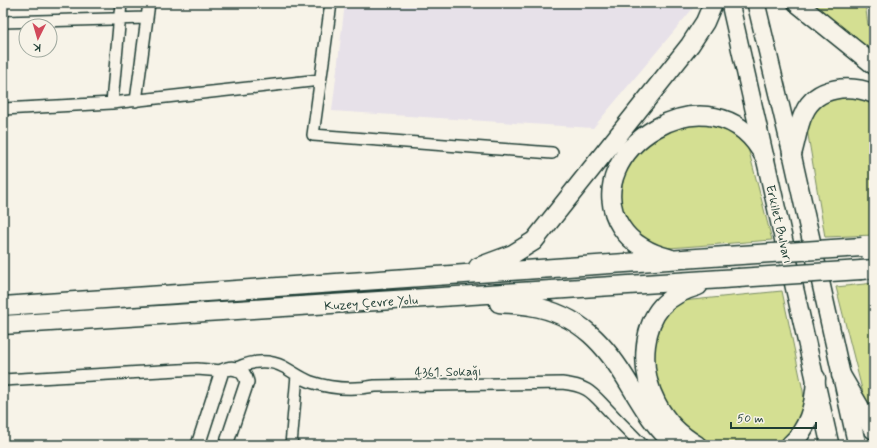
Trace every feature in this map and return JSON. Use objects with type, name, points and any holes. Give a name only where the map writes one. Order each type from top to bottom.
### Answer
[{"type":"highway","points":[[460,274],[513,254],[534,241],[698,34],[714,3]]},
{"type":"highway","points":[[797,3],[874,65]]},
{"type":"highway","points":[[792,154],[804,113],[817,98],[829,91],[846,88],[862,90],[874,94]]},
{"type":"highway","points":[[683,259],[664,257],[646,249],[626,234],[618,223],[612,207],[613,180],[618,166],[627,153],[640,139],[659,127],[672,121],[691,116],[706,115],[722,119],[737,126],[753,140],[765,158]]},
{"type":"highway","name":"Kuzey Çevre Yolu","points":[[3,306],[868,247]]},
{"type":"highway","points":[[697,445],[682,434],[661,412],[652,394],[646,370],[645,355],[648,333],[653,318],[664,303],[694,287],[738,278],[867,270]]},
{"type":"highway","name":"Kuzey Çevre Yolu","points":[[3,325],[738,278]]},
{"type":"highway","points":[[426,299],[531,306],[551,311],[577,324],[603,345],[618,365],[654,423],[662,433],[676,445]]},
{"type":"highway","points":[[841,375],[874,430]]},
{"type":"highway","points":[[790,445],[799,436],[808,420],[814,400],[816,378]]},
{"type":"main road","name":"Erkilet Bulvarı","points":[[730,3],[830,445]]},
{"type":"main road","name":"Erkilet Bulvarı","points":[[756,3],[792,154],[857,445]]},
{"type":"street","points":[[112,103],[121,3]]},
{"type":"street","points":[[136,101],[149,3]]},
{"type":"street","points":[[331,3],[313,135],[552,153]]},
{"type":"street","points":[[3,22],[147,18]]},
{"type":"street","points":[[3,109],[136,101],[320,80]]},
{"type":"street","name":"4361. Sokağı","points":[[237,368],[252,362],[268,362],[284,367],[297,375],[322,385],[348,389],[374,386],[571,384],[580,386],[595,395],[642,445]]},
{"type":"street","points":[[3,380],[197,369],[222,372],[227,369],[237,368],[244,374],[247,382],[226,445]]},
{"type":"street","points":[[198,445],[222,372]]},
{"type":"street","points":[[291,445],[297,375]]},
{"type":"shaded area","points":[[345,3],[695,3],[694,7],[593,128],[332,111]]},
{"type":"green space","points":[[806,3],[865,3],[868,25],[874,25],[874,55]]},
{"type":"green space","points":[[837,94],[874,99],[874,235],[825,237],[807,129],[811,116],[818,107],[826,100]]},
{"type":"green space","points":[[702,121],[733,131],[748,148],[772,240],[661,248],[632,232],[618,204],[627,164],[658,135]]},
{"type":"green space","points":[[874,283],[874,419],[866,405],[836,287]]},
{"type":"green space","points":[[782,291],[803,391],[804,401],[802,419],[783,445],[708,445],[693,437],[659,396],[651,349],[662,316],[682,301]]}]
